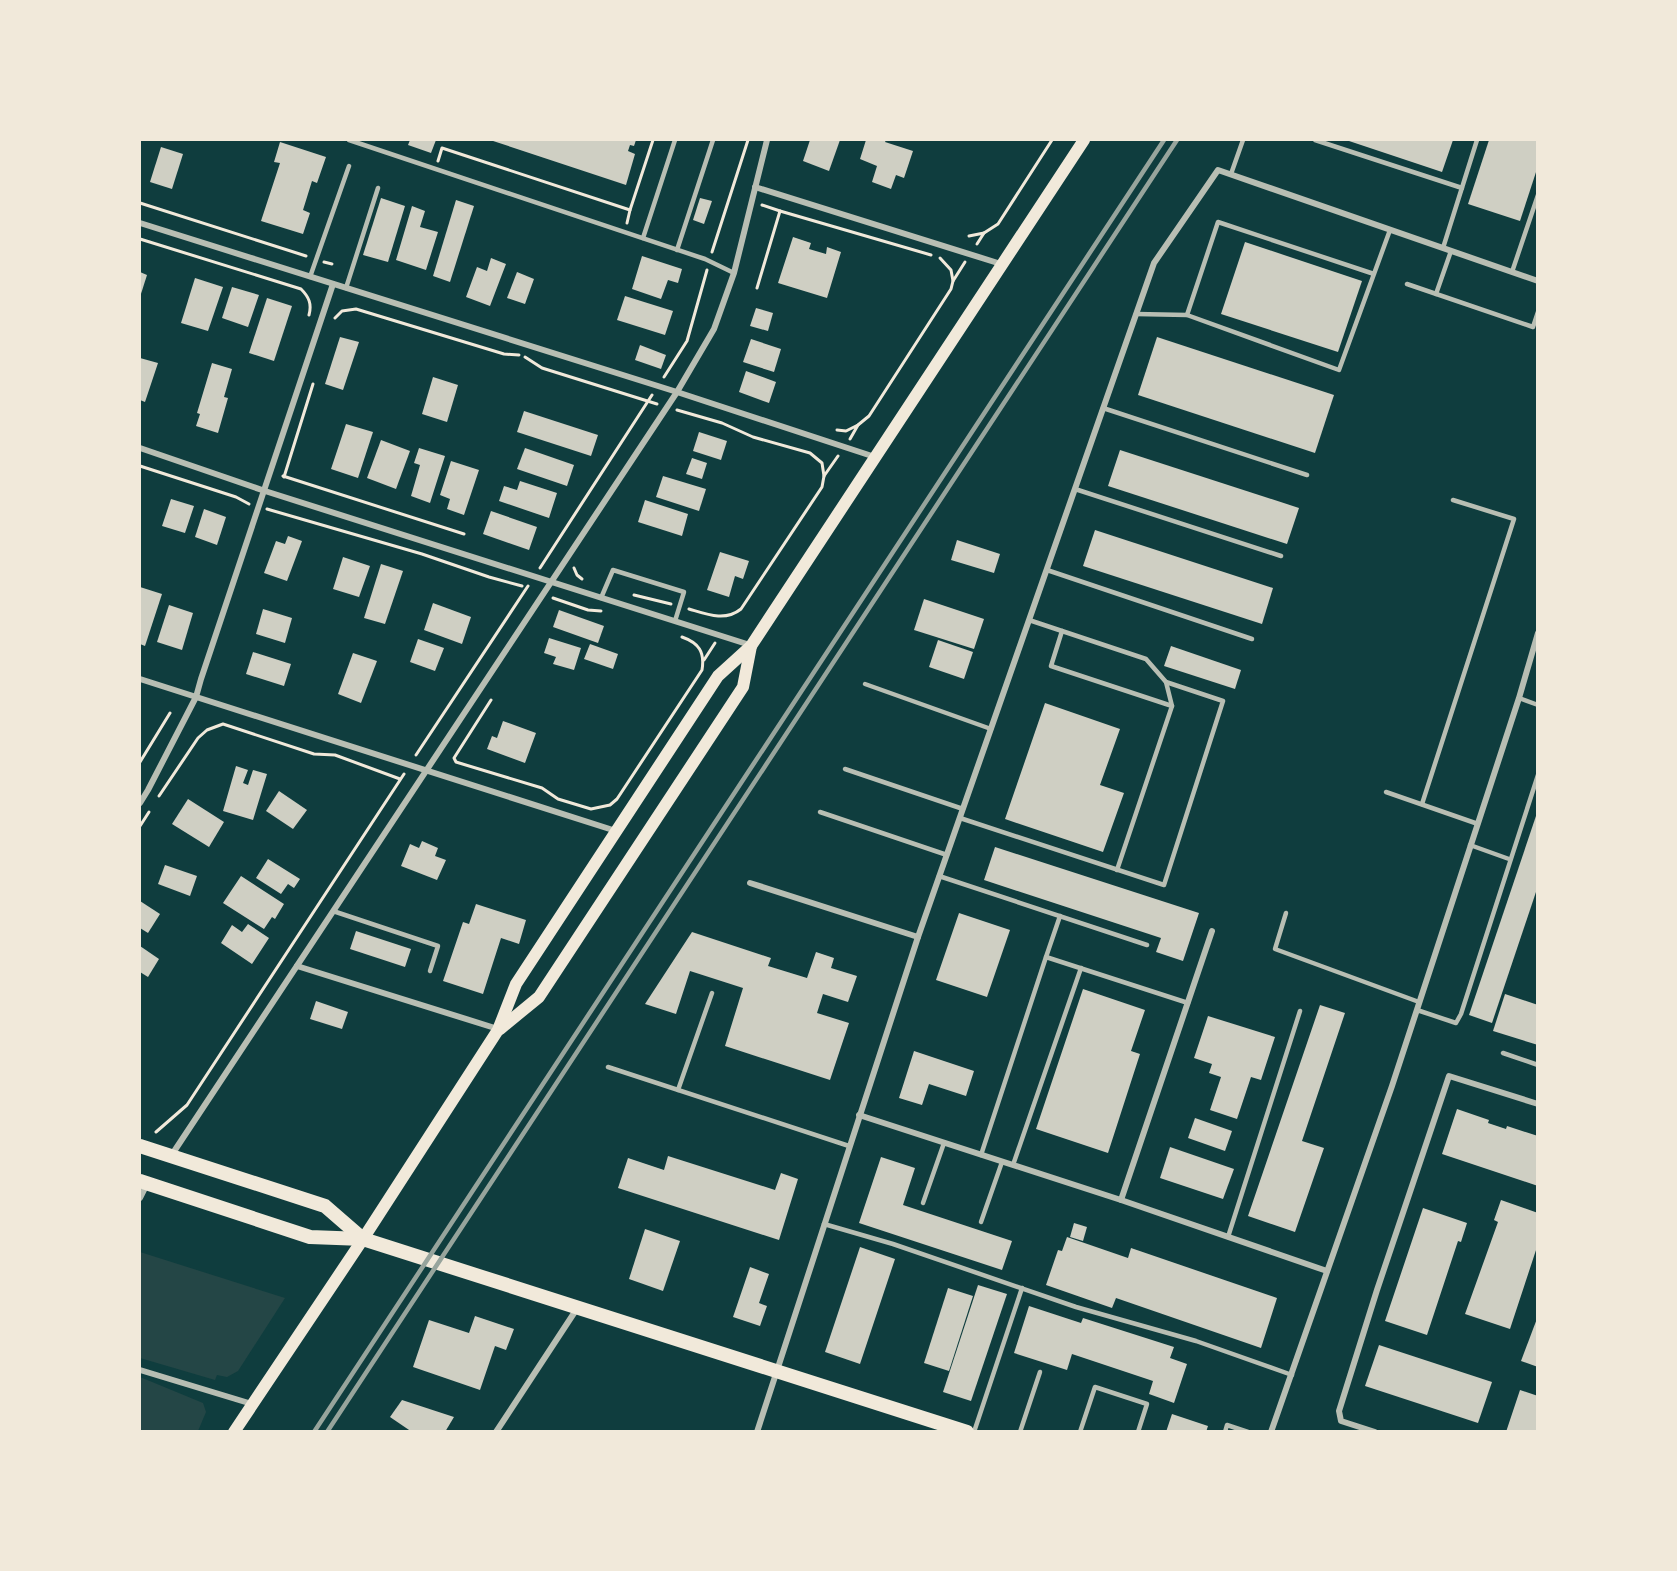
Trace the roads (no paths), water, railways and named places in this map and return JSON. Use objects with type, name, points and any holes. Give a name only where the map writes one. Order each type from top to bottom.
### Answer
[{"type":"main road","points":[[234,1431],[363,1239],[498,1030],[516,984],[718,676],[751,646],[1084,140]]},
{"type":"main road","points":[[498,1030],[539,997],[743,687],[751,646]]},
{"type":"main road","points":[[140,1146],[325,1206],[363,1239]]},
{"type":"main road","points":[[144,1182],[310,1237],[363,1239],[967,1431]]},
{"type":"street","points":[[170,1156],[677,392],[714,329],[734,273],[767,140]]},
{"type":"street","points":[[757,1431],[918,937],[1154,263],[1218,170],[1538,281]]},
{"type":"street","points":[[754,187],[1002,264]]},
{"type":"street","points":[[140,223],[677,392],[875,457]]},
{"type":"street","points":[[140,803],[196,697],[333,284]]},
{"type":"street","points":[[140,448],[265,491],[751,646]]},
{"type":"street","points":[[1270,1431],[1292,1376],[1417,1010],[1538,633]]},
{"type":"street","points":[[140,679],[616,831]]},
{"type":"street","points":[[750,883],[918,937]]},
{"type":"street","points":[[1121,1200],[1212,931]]},
{"type":"street","points":[[297,966],[498,1030]]},
{"type":"street","points":[[1375,1431],[1341,1421],[1339,1411],[1449,1076],[1538,1104]]},
{"type":"street","points":[[859,1115],[1121,1200],[1326,1271]]},
{"type":"street","points":[[140,1198],[144,1182]]},
{"type":"street","points":[[496,1431],[579,1307]]},
{"type":"street","points":[[140,1370],[253,1404]]},
{"type":"lane","points":[[349,140],[643,238],[709,261],[734,273]]},
{"type":"lane","points":[[643,238],[675,140]]},
{"type":"lane","points":[[677,250],[713,140]]},
{"type":"lane","points":[[1231,174],[1243,140]]},
{"type":"lane","points":[[1315,140],[1462,188]]},
{"type":"lane","points":[[1443,248],[1476,140]]},
{"type":"lane","points":[[310,277],[349,165]]},
{"type":"lane","points":[[346,288],[378,188]]},
{"type":"lane","points":[[1512,272],[1538,195]]},
{"type":"lane","points":[[1187,315],[1218,222],[1374,274]]},
{"type":"lane","points":[[1137,314],[1187,315],[1339,370],[1390,230]]},
{"type":"lane","points":[[1436,294],[1451,251]]},
{"type":"lane","points":[[1407,284],[1535,328],[1538,312]]},
{"type":"lane","points":[[1103,408],[1306,475]]},
{"type":"lane","points":[[1075,489],[1281,556]]},
{"type":"lane","points":[[1422,804],[1514,519],[1453,500]]},
{"type":"lane","points":[[601,598],[613,570],[684,592],[675,621]]},
{"type":"lane","points":[[1047,570],[1252,639]]},
{"type":"lane","points":[[1029,620],[1146,659],[1166,682],[1172,706],[1117,870]]},
{"type":"lane","points":[[1062,631],[1051,666],[1172,706]]},
{"type":"lane","points":[[960,818],[1164,885],[1223,701],[1166,682]]},
{"type":"lane","points":[[865,684],[991,729]]},
{"type":"lane","points":[[1519,698],[1538,705]]},
{"type":"lane","points":[[845,769],[963,809]]},
{"type":"lane","points":[[1417,1010],[1456,1023],[1461,1014],[1538,775]]},
{"type":"lane","points":[[1386,792],[1478,824]]},
{"type":"lane","points":[[820,812],[947,855]]},
{"type":"lane","points":[[1470,845],[1509,860]]},
{"type":"lane","points":[[939,876],[1147,945]]},
{"type":"lane","points":[[333,911],[438,946],[430,971]]},
{"type":"lane","points":[[1286,913],[1275,950],[1419,1002]]},
{"type":"lane","points":[[981,1155],[1060,916]]},
{"type":"lane","points":[[1046,957],[1188,1003]]},
{"type":"lane","points":[[1013,1165],[1081,968]]},
{"type":"lane","points":[[678,1090],[712,993]]},
{"type":"lane","points":[[1228,1237],[1300,1011]]},
{"type":"lane","points":[[1503,1053],[1538,1065]]},
{"type":"lane","points":[[608,1067],[849,1146]]},
{"type":"lane","points":[[922,1203],[944,1143]]},
{"type":"lane","points":[[981,1222],[1002,1162]]},
{"type":"lane","points":[[824,1224],[893,1244],[1076,1307],[1196,1341],[1292,1376]]},
{"type":"lane","points":[[974,1431],[1022,1288]]},
{"type":"lane","points":[[1020,1431],[1040,1372]]},
{"type":"lane","points":[[1080,1431],[1095,1387],[1147,1404],[1138,1431]]},
{"type":"lane","points":[[1225,1431],[1227,1425],[1248,1431]]},
{"type":"railway","points":[[314,1432],[1164,140]]},
{"type":"railway","points":[[327,1432],[1177,140]]}]
